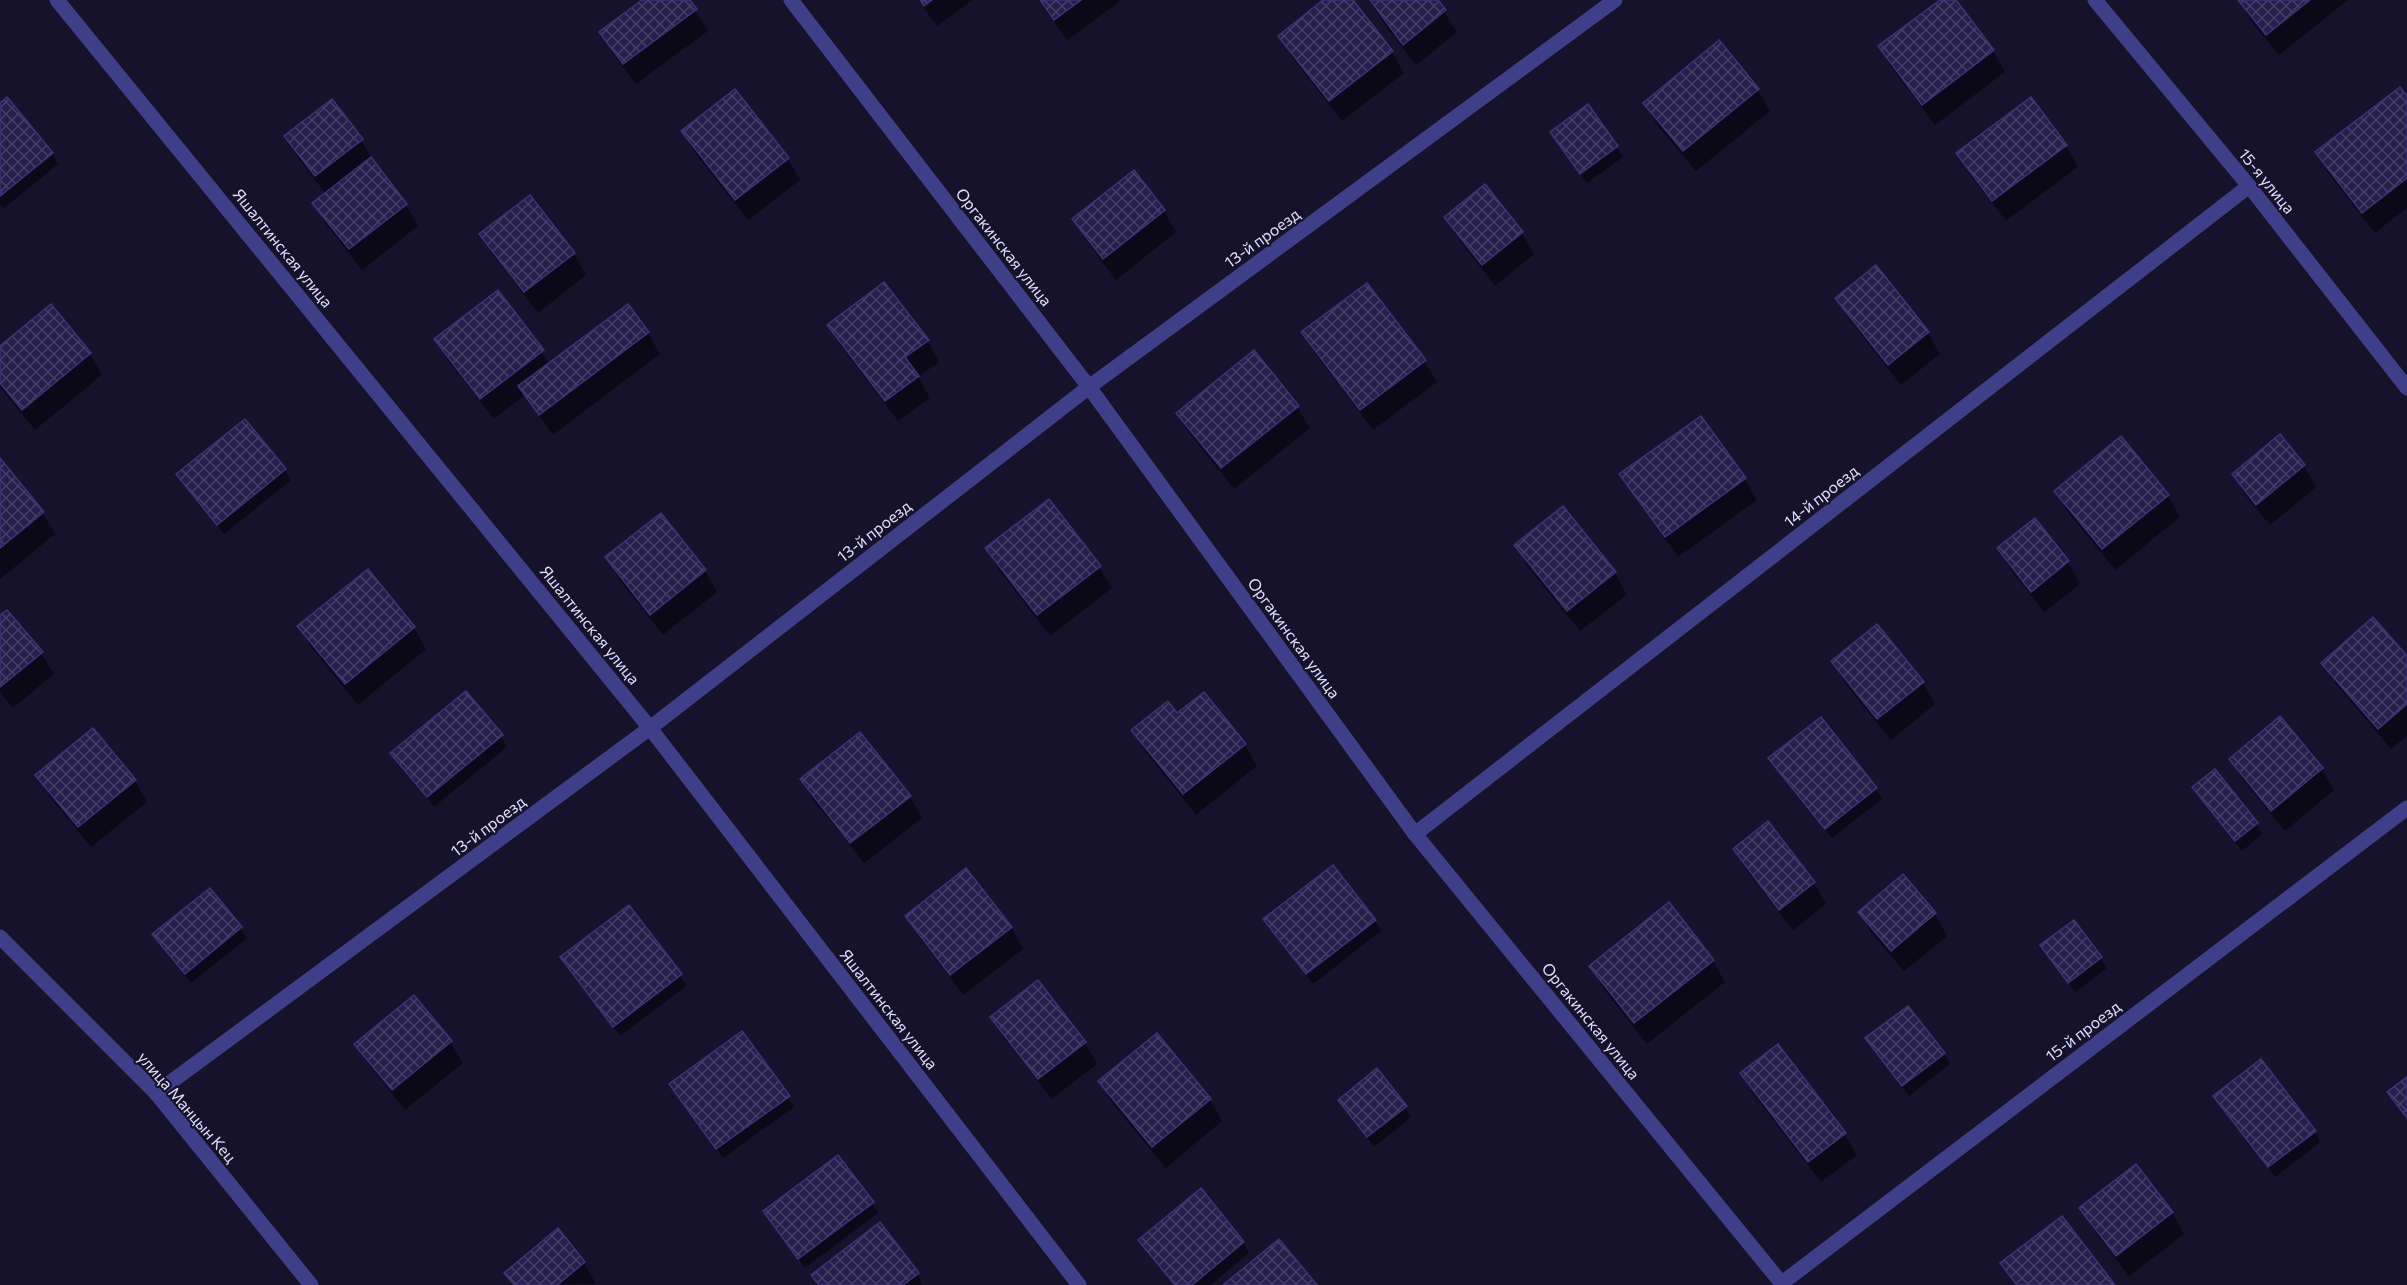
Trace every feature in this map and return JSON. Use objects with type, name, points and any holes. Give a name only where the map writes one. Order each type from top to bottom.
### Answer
[{"type":"street","name":"Яшалтинская улица","points":[[57,0],[650,728],[1079,1285]]},
{"type":"street","name":"Оргакинская улица","points":[[791,0],[1089,387],[1415,834],[1782,1284]]},
{"type":"street","name":"13-й проезд","points":[[156,1093],[650,728],[1089,387],[1615,0]]},
{"type":"street","name":"15-я улица","points":[[2094,0],[2249,186],[2407,388]]},
{"type":"street","name":"14-й проезд","points":[[1415,834],[2249,186]]},
{"type":"street","name":"15-й проезд","points":[[1782,1284],[2407,808]]},
{"type":"street","name":"улица Манцын Кец","points":[[0,937],[156,1093],[311,1285]]},
{"type":"building","points":[[642,0],[690,0],[697,9],[623,64],[599,32]]},
{"type":"building","points":[[920,0],[932,0],[924,6]]},
{"type":"building","points":[[1040,0],[1081,0],[1054,20]]},
{"type":"building","points":[[1323,0],[1353,0],[1393,51],[1329,101],[1278,36]]},
{"type":"building","points":[[1370,0],[1438,0],[1446,10],[1403,45]]},
{"type":"building","points":[[1940,0],[1956,0],[1994,50],[1922,105],[1878,46]]},
{"type":"building","points":[[2238,0],[2310,0],[2266,35]]},
{"type":"building","points":[[1719,40],[1759,89],[1683,151],[1643,103]]},
{"type":"building","points":[[2400,87],[2407,96],[2407,178],[2362,213],[2315,152]]},
{"type":"building","points":[[735,89],[789,158],[735,200],[681,131]]},
{"type":"building","points":[[7,97],[53,153],[0,196],[0,103]]},
{"type":"building","points":[[2031,97],[2067,145],[1992,201],[1956,153]]},
{"type":"building","points":[[332,99],[363,139],[315,176],[284,136]]},
{"type":"building","points":[[1588,104],[1618,146],[1580,174],[1550,132]]},
{"type":"building","points":[[371,157],[407,204],[349,249],[312,203]]},
{"type":"building","points":[[1134,170],[1165,210],[1103,259],[1072,219]]},
{"type":"building","points":[[1485,184],[1523,232],[1482,265],[1444,217]]},
{"type":"building","points":[[530,195],[575,253],[524,292],[479,234]]},
{"type":"building","points":[[1876,265],[1929,332],[1888,365],[1835,298]]},
{"type":"building","points":[[884,282],[929,340],[905,357],[919,376],[885,401],[827,325]]},
{"type":"building","points":[[1367,283],[1426,360],[1360,410],[1301,332]]},
{"type":"building","points":[[498,290],[544,350],[480,399],[434,339]]},
{"type":"building","points":[[51,304],[91,353],[22,410],[0,383],[0,346]]},
{"type":"building","points":[[628,304],[649,332],[539,415],[518,386]]},
{"type":"building","points":[[1254,350],[1299,406],[1221,468],[1176,413]]},
{"type":"building","points":[[1701,416],[1746,478],[1665,537],[1619,474]]},
{"type":"building","points":[[245,419],[286,469],[217,525],[176,474]]},
{"type":"building","points":[[2280,434],[2305,465],[2256,505],[2232,474]]},
{"type":"building","points":[[2121,436],[2169,495],[2102,549],[2054,491]]},
{"type":"building","points":[[0,458],[44,512],[0,548]]},
{"type":"building","points":[[1049,499],[1101,566],[1037,615],[985,548]]},
{"type":"building","points":[[1563,506],[1616,572],[1567,611],[1514,545]]},
{"type":"building","points":[[661,513],[706,570],[650,615],[605,557]]},
{"type":"building","points":[[2035,518],[2069,561],[2031,592],[1997,548]]},
{"type":"building","points":[[368,569],[415,627],[345,684],[297,626]]},
{"type":"building","points":[[7,610],[43,652],[0,687],[0,615]]},
{"type":"building","points":[[2373,617],[2407,656],[2407,704],[2378,729],[2321,663]]},
{"type":"building","points":[[1877,624],[1924,682],[1877,719],[1831,661]]},
{"type":"building","points":[[466,691],[503,735],[427,797],[390,753]]},
{"type":"building","points":[[1204,692],[1246,744],[1183,794],[1131,730],[1168,701],[1177,713]]},
{"type":"building","points":[[2280,716],[2323,768],[2271,811],[2229,759]]},
{"type":"building","points":[[1821,717],[1877,788],[1825,829],[1768,758]]},
{"type":"building","points":[[93,728],[136,780],[78,827],[35,775]]},
{"type":"building","points":[[860,732],[911,796],[850,843],[800,779]]},
{"type":"building","points":[[2215,769],[2258,823],[2235,841],[2192,787]]},
{"type":"building","points":[[1768,821],[1815,882],[1779,910],[1733,849]]},
{"type":"building","points":[[1333,865],[1376,920],[1306,974],[1263,919]]},
{"type":"building","points":[[966,868],[1012,927],[950,975],[905,916]]},
{"type":"building","points":[[1903,874],[1936,913],[1891,951],[1858,912]]},
{"type":"building","points":[[210,888],[242,927],[185,974],[152,934]]},
{"type":"building","points":[[1669,902],[1714,960],[1634,1023],[1589,966]]},
{"type":"building","points":[[629,905],[682,974],[613,1027],[560,957]]},
{"type":"building","points":[[2074,920],[2102,957],[2068,983],[2040,945]]},
{"type":"building","points":[[1038,980],[1086,1042],[1038,1079],[990,1017]]},
{"type":"building","points":[[414,995],[452,1041],[392,1090],[354,1044]]},
{"type":"building","points":[[1908,1006],[1945,1053],[1902,1086],[1865,1038]]},
{"type":"building","points":[[742,1031],[790,1096],[716,1149],[669,1084]]},
{"type":"building","points":[[1157,1033],[1211,1099],[1152,1147],[1098,1081]]},
{"type":"building","points":[[1778,1044],[1846,1133],[1808,1162],[1740,1073]]},
{"type":"building","points":[[2261,1059],[2316,1131],[2268,1167],[2213,1096]]},
{"type":"building","points":[[1377,1068],[1407,1106],[1367,1137],[1338,1100]]},
{"type":"building","points":[[2407,1077],[2407,1118],[2387,1092]]},
{"type":"building","points":[[838,1155],[874,1202],[798,1259],[763,1211]]},
{"type":"building","points":[[2136,1164],[2173,1212],[2116,1256],[2079,1208]]},
{"type":"building","points":[[1201,1188],[1244,1242],[1192,1285],[1175,1285],[1138,1240]]},
{"type":"building","points":[[2062,1216],[2115,1285],[2017,1285],[2000,1263]]},
{"type":"building","points":[[880,1222],[919,1273],[903,1285],[819,1285],[811,1275]]},
{"type":"building","points":[[558,1228],[585,1262],[557,1285],[514,1285],[504,1273]]},
{"type":"building","points":[[1279,1239],[1317,1285],[1223,1285]]}]
